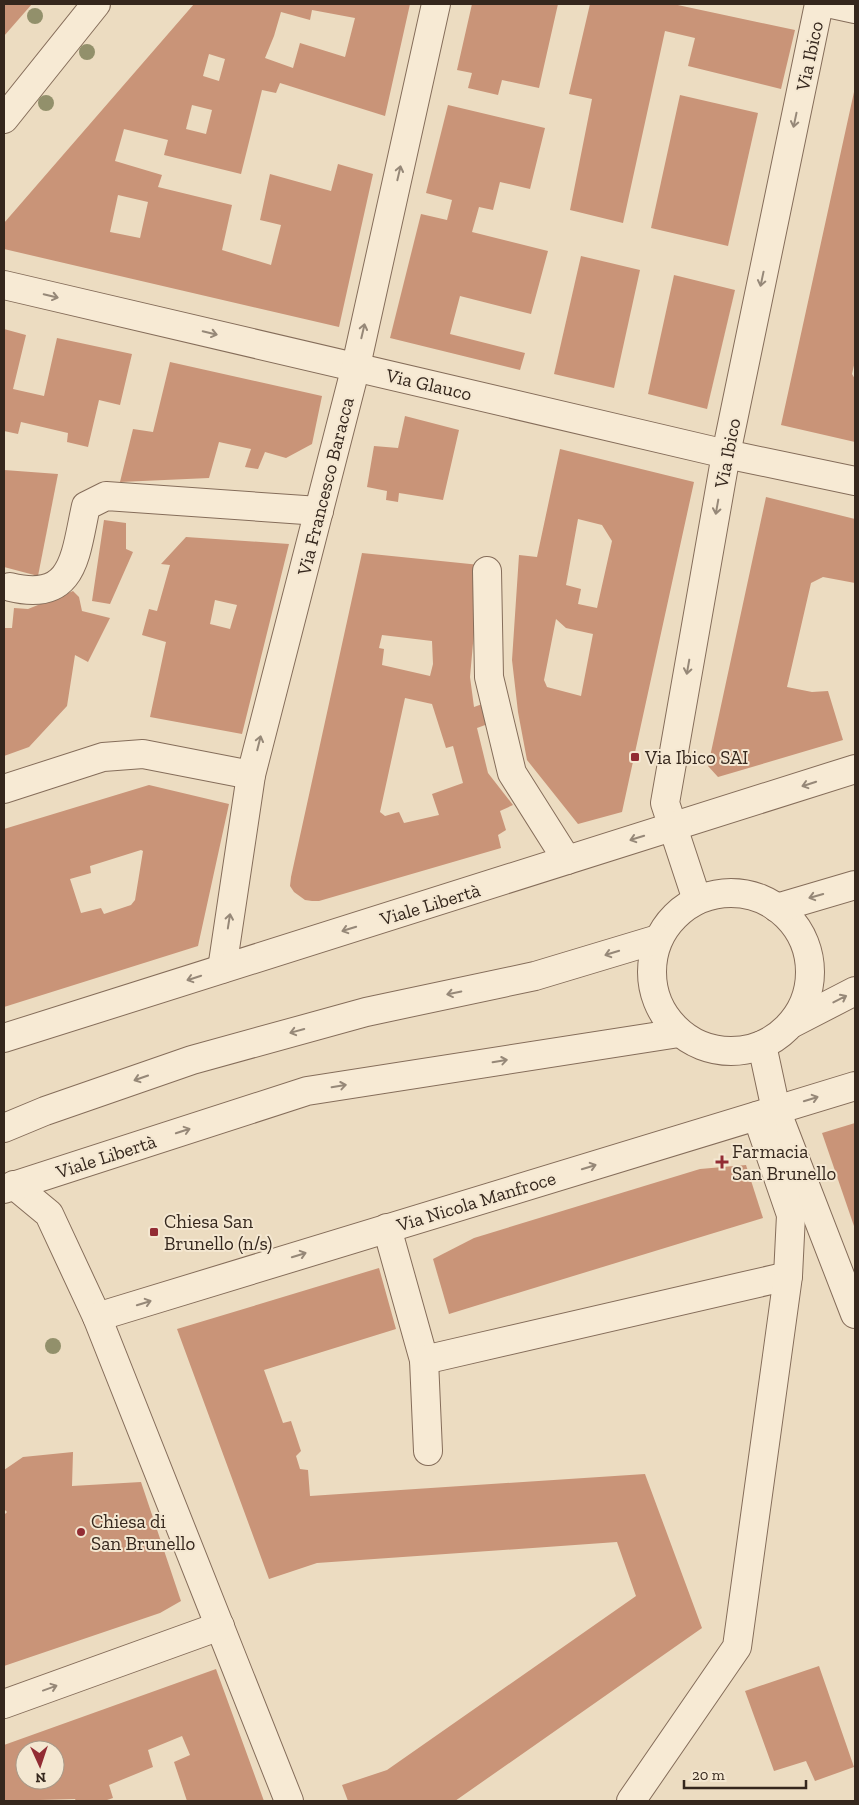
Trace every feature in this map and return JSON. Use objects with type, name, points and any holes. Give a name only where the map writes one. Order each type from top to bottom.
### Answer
[{"type":"street","points":[[4,119],[96,4]]},
{"type":"street","name":"Via Francesco Baracca","points":[[222,969],[251,775],[356,366],[436,4]]},
{"type":"street","name":"Via Ibico","points":[[697,900],[665,803],[726,454],[819,4]]},
{"type":"street","points":[[832,4],[855,9]]},
{"type":"street","name":"Via Glauco","points":[[4,286],[356,366],[726,454],[855,481]]},
{"type":"street","points":[[10,587],[28,591],[46,590],[69,573],[86,506],[106,496],[319,511]]},
{"type":"street","points":[[487,571],[489,677],[512,773],[567,860]]},
{"type":"street","points":[[4,789],[103,757],[143,754],[251,775]]},
{"type":"street","name":"Viale Libertà","points":[[4,1038],[855,769]]},
{"type":"street","points":[[777,908],[855,885]]},
{"type":"street","points":[[738,893],[759,898],[777,908],[796,926],[807,949],[811,975],[806,1000],[793,1023],[780,1036],[762,1045],[741,1051],[719,1051],[698,1045],[679,1033],[662,1013],[652,989],[651,963],[658,938],[674,916],[697,900],[717,894],[738,893]]},
{"type":"street","points":[[4,1128],[45,1111],[192,1060],[366,1012],[535,976],[658,938]]},
{"type":"street","points":[[793,1023],[855,991]]},
{"type":"street","name":"Viale Libertà","points":[[9,1187],[307,1091],[679,1033]]},
{"type":"street","points":[[631,1801],[737,1647],[788,1276],[790,1215],[767,1113],[762,1045]]},
{"type":"street","name":"Via Nicola Manfroce","points":[[98,1317],[855,1086]]},
{"type":"street","points":[[767,1113],[855,1311]]},
{"type":"street","points":[[9,1187],[49,1214],[98,1317],[289,1801]]},
{"type":"street","points":[[387,1228],[424,1360],[428,1452]]},
{"type":"street","points":[[424,1360],[788,1276]]},
{"type":"street","points":[[4,1704],[220,1626]]},
{"type":"building","points":[[4,4],[32,4],[4,36]]},
{"type":"building","points":[[194,4],[410,4],[385,116],[280,83],[276,93],[262,90],[241,174],[164,155],[168,140],[124,129],[115,161],[162,175],[158,187],[232,205],[222,250],[271,265],[281,225],[260,220],[270,174],[331,191],[338,164],[373,174],[339,327],[4,249],[4,223]],"holes":[[[312,10],[355,18],[345,57],[300,43],[293,68],[265,58],[281,12],[310,20]],[[209,54],[225,59],[219,81],[203,76]],[[192,105],[212,110],[206,134],[186,129]],[[118,195],[148,202],[140,238],[110,232]]]},
{"type":"building","points":[[472,4],[558,4],[539,88],[502,80],[498,95],[468,88],[472,73],[457,70]]},
{"type":"building","points":[[590,4],[673,4],[795,30],[781,89],[688,66],[695,38],[665,31],[623,223],[570,210],[592,99],[569,94]]},
{"type":"building","points":[[854,92],[855,361],[852,374],[855,379],[855,442],[781,425]]},
{"type":"building","points":[[680,95],[758,113],[728,246],[651,228]]},
{"type":"building","points":[[448,105],[545,128],[530,189],[500,182],[493,210],[479,207],[472,232],[548,251],[531,314],[460,296],[450,334],[525,353],[520,370],[390,338],[421,214],[447,220],[452,200],[426,193]]},
{"type":"building","points":[[581,256],[640,270],[614,388],[554,374]]},
{"type":"building","points":[[674,275],[735,290],[707,409],[648,394]]},
{"type":"building","points":[[4,329],[26,335],[13,389],[44,396],[57,338],[132,354],[120,405],[99,400],[88,447],[67,442],[68,433],[21,422],[18,434],[4,431]]},
{"type":"building","points":[[170,362],[322,396],[312,444],[286,458],[265,452],[258,469],[245,467],[251,449],[219,442],[209,478],[120,482],[133,429],[153,432]]},
{"type":"building","points":[[405,416],[459,430],[443,500],[399,493],[398,502],[386,500],[387,491],[367,487],[374,446],[398,448]]},
{"type":"building","points":[[560,449],[694,482],[622,812],[578,824],[527,760],[518,712],[512,660],[519,555],[537,557]],"holes":[[[578,519],[602,525],[612,541],[597,608],[578,604],[581,589],[566,585]],[[556,619],[566,628],[593,634],[581,696],[547,687],[544,680]]]},
{"type":"building","points":[[4,470],[58,474],[38,576],[4,567]]},
{"type":"building","points":[[766,497],[855,519],[855,583],[823,577],[811,583],[787,687],[812,692],[828,691],[843,740],[718,777],[708,766]]},
{"type":"building","points":[[104,520],[126,523],[126,549],[133,552],[110,604],[92,601]]},
{"type":"building","points":[[186,537],[289,544],[242,734],[150,717],[166,642],[142,635],[149,609],[157,611],[170,565],[161,564]],"holes":[[[215,600],[237,605],[230,629],[210,624]]]},
{"type":"building","points":[[362,553],[480,565],[470,677],[474,707],[485,703],[488,724],[477,728],[488,773],[513,805],[500,811],[506,830],[498,835],[501,848],[319,901],[305,900],[294,892],[290,886]],"holes":[[[382,635],[432,641],[433,664],[430,676],[382,665],[384,649],[379,648]],[[405,698],[432,704],[446,748],[453,746],[463,783],[432,794],[439,815],[404,823],[399,812],[385,816],[380,812]]]},
{"type":"building","points":[[73,591],[79,597],[82,611],[110,618],[88,662],[75,655],[67,706],[29,747],[4,756],[4,628],[12,628],[14,608],[28,609]]},
{"type":"building","points":[[149,785],[229,804],[198,946],[4,1007],[4,829]],"holes":[[[141,850],[143,851],[135,900],[131,905],[104,914],[101,908],[81,913],[70,879],[91,873],[90,866]]]},
{"type":"building","points":[[855,1123],[855,1229],[822,1133]]},
{"type":"building","points":[[746,1165],[763,1218],[449,1314],[433,1259],[474,1238],[700,1169]]},
{"type":"building","points":[[379,1268],[396,1329],[264,1370],[283,1423],[291,1421],[301,1451],[296,1456],[300,1469],[308,1470],[310,1496],[645,1474],[702,1628],[455,1801],[348,1801],[342,1785],[387,1770],[636,1596],[617,1542],[317,1563],[269,1579],[177,1329]]},
{"type":"building","name":"Chiesa di San Brunello","points":[[73,1452],[72,1486],[141,1482],[181,1601],[160,1613],[4,1666],[4,1515],[7,1512],[4,1509],[4,1470],[23,1457]]},
{"type":"building","points":[[819,1666],[854,1767],[815,1781],[806,1761],[774,1771],[745,1691]]},
{"type":"building","points":[[216,1669],[264,1801],[187,1801],[174,1762],[190,1755],[182,1736],[148,1750],[153,1767],[109,1785],[113,1798],[104,1801],[76,1801],[75,1799],[4,1801],[4,1745],[15,1741],[15,1790],[65,1790],[65,1740],[18,1740]]},
{"type":"place","name":"Via Ibico SAI","points":[[635,757]]},
{"type":"place","name":"Farmacia San Brunello","points":[[722,1162]]},
{"type":"place","name":"Chiesa San Brunello (n/s)","points":[[154,1232]]},
{"type":"place","name":"Chiesa di San Brunello","points":[[81,1532]]}]
